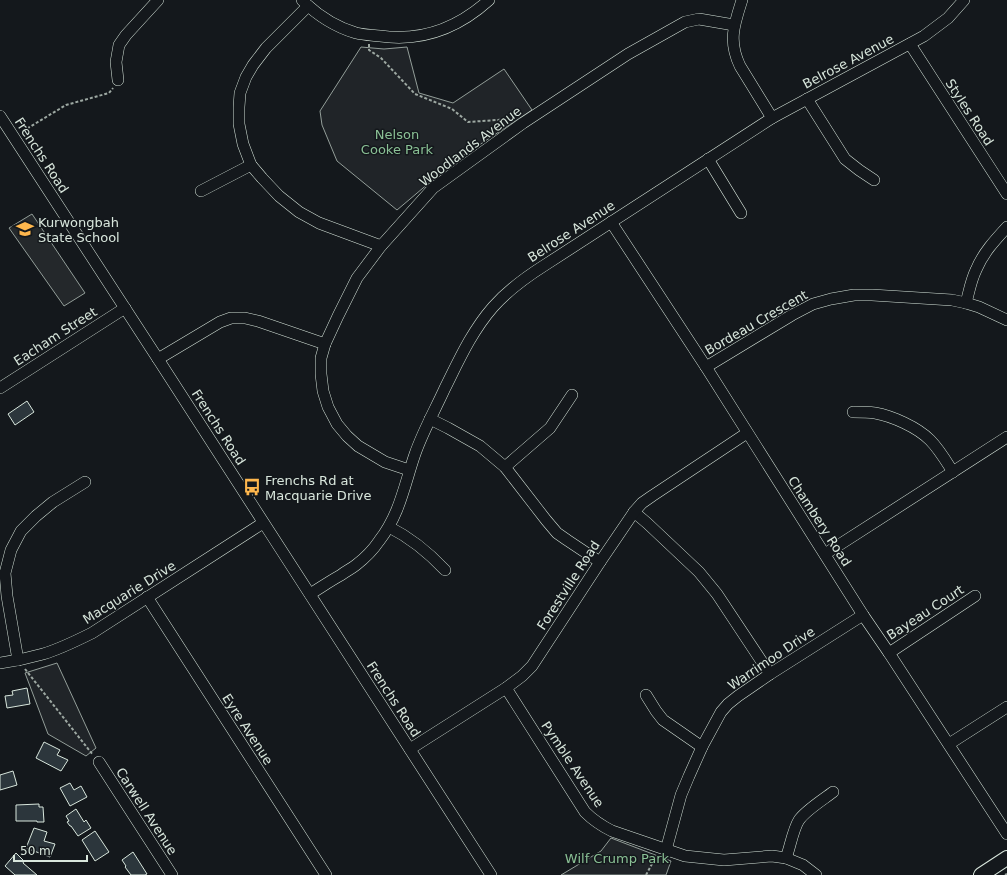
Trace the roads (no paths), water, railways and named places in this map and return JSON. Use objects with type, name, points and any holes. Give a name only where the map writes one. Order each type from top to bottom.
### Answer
[{"type":"main road","points":[[980,875],[1007,858]]},
{"type":"street","points":[[118,80],[116,62],[119,45],[126,35],[158,0]]},
{"type":"street","points":[[381,246],[319,223],[299,212],[279,196],[251,165],[243,144],[239,124],[240,93],[246,77],[266,48],[305,3],[330,22],[357,33],[397,38],[410,38],[427,35],[446,29],[479,10],[489,0]]},
{"type":"street","points":[[742,0],[734,25],[733,38],[736,57],[772,118]]},
{"type":"street","name":"Belrose Avenue","points":[[310,594],[356,565],[368,554],[389,527],[396,514],[409,470],[419,444],[464,349],[493,307],[509,292],[525,278],[772,118],[924,36],[948,18],[964,0]]},
{"type":"street","name":"Woodlands Avenue","points":[[409,470],[385,462],[358,446],[347,436],[337,424],[328,407],[323,391],[321,358],[325,344],[357,278],[381,246],[433,188],[523,123],[628,54],[685,22],[699,19],[734,25]]},
{"type":"street","name":"Styles Road","points":[[910,44],[1007,194]]},
{"type":"street","points":[[807,99],[845,159],[874,180]]},
{"type":"street","name":"Frenchs Road","points":[[0,116],[490,875]]},
{"type":"street","points":[[708,159],[741,213]]},
{"type":"street","points":[[201,191],[251,165]]},
{"type":"street","name":"Chambery Road","points":[[611,222],[706,367],[863,615],[1007,834]]},
{"type":"street","points":[[966,303],[972,280],[982,257],[994,240],[1007,227]]},
{"type":"street","name":"Bordeau Crescent","points":[[706,367],[812,304],[854,295],[952,300],[979,307],[1007,320]]},
{"type":"street","name":"Eacham Street","points":[[0,388],[125,308]]},
{"type":"street","points":[[158,359],[220,322],[232,318],[245,318],[258,321],[325,344]]},
{"type":"street","points":[[504,467],[550,428],[572,395]]},
{"type":"street","points":[[853,412],[875,413],[889,417],[918,430],[929,439],[953,472]]},
{"type":"street","points":[[430,419],[480,446],[504,467],[557,532],[600,562]]},
{"type":"street","name":"Forestville Road","points":[[410,749],[506,688],[522,676],[532,666],[600,562],[634,512],[642,503],[747,433]]},
{"type":"street","points":[[825,554],[1007,437]]},
{"type":"street","points":[[18,660],[7,596],[5,573],[11,550],[21,531],[36,516],[53,502],[85,482]]},
{"type":"street","points":[[634,512],[699,572],[717,594],[770,674]]},
{"type":"street","name":"Macquarie Drive","points":[[0,663],[44,654],[92,633],[263,523]]},
{"type":"street","points":[[389,527],[406,535],[434,558],[445,570]]},
{"type":"street","name":"Bayeau Court","points":[[889,653],[975,596]]},
{"type":"street","name":"Eyre Avenue","points":[[147,598],[326,875]]},
{"type":"street","name":"Warrimoo Drive","points":[[666,850],[681,795],[702,747],[721,712],[738,696],[770,674],[863,615]]},
{"type":"street","name":"Pymble Avenue","points":[[506,688],[585,812],[593,820],[612,831],[685,856],[724,860],[772,856],[786,858],[803,866],[816,875]]},
{"type":"street","points":[[646,695],[656,712],[664,720],[702,747]]},
{"type":"street","points":[[949,744],[1007,708]]},
{"type":"street","name":"Carwell Avenue","points":[[99,762],[172,875]]},
{"type":"street","points":[[786,858],[800,819],[833,792]]},
{"type":"place","name":"Kurwongbah State School","points":[[25,229]]},
{"type":"place","name":"Frenchs Rd at Macquarie Drive","points":[[252,487]]},
{"type":"park label","name":"Nelson Cooke Park","points":[[397,142]]},
{"type":"park label","name":"Wilf Crump Park","points":[[617,858]]}]
